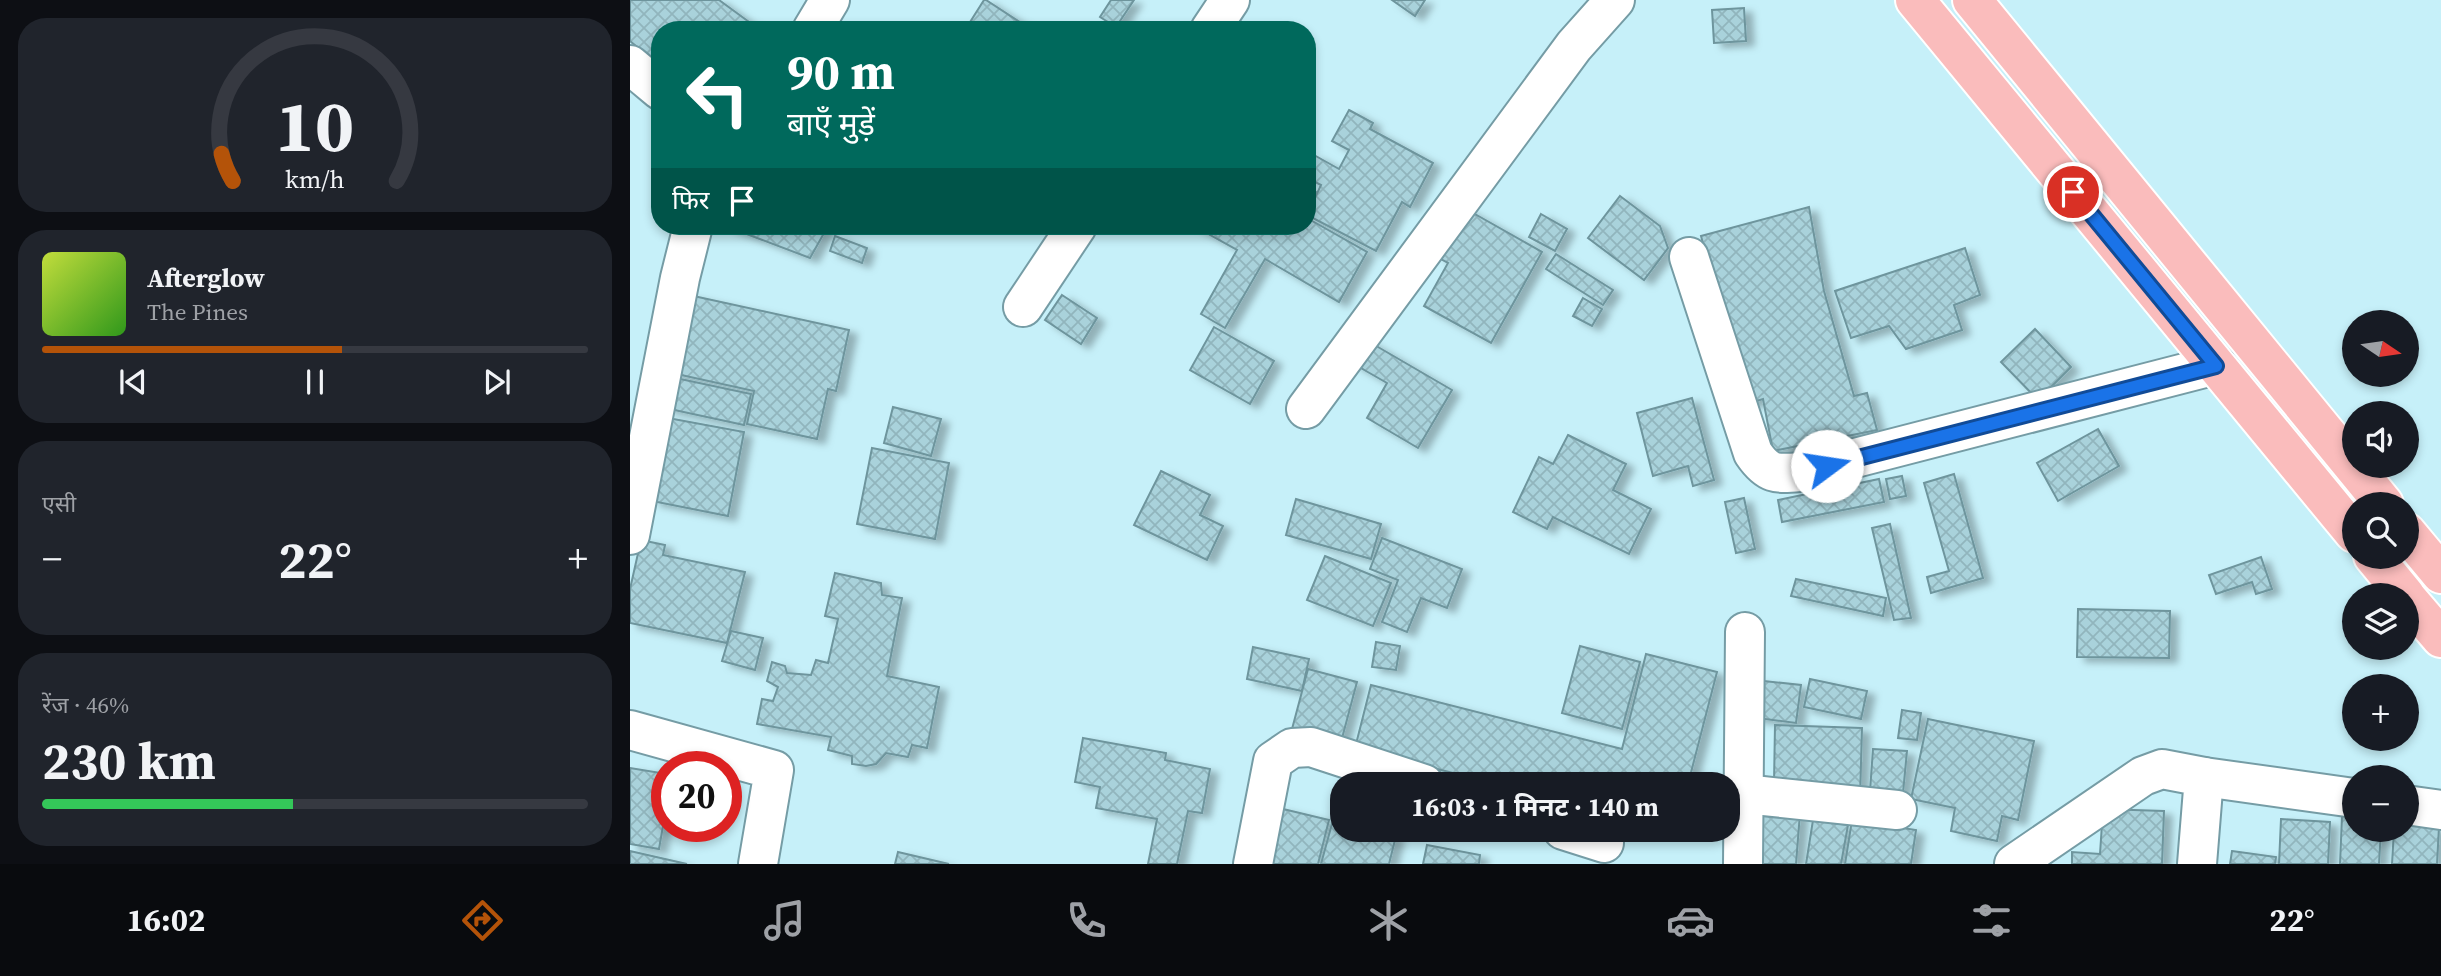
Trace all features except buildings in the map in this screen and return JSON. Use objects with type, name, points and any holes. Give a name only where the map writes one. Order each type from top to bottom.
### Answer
[{"type":"main road","points":[[1915,0],[2342,518]]},
{"type":"main road","points":[[1972,0],[2374,492]]},
{"type":"main road","points":[[2419,546],[2440,569]]},
{"type":"main road","points":[[2384,569],[2395,583]]},
{"type":"main road","points":[[2419,612],[2441,638]]},
{"type":"street","points":[[817,21],[830,0]]},
{"type":"street","points":[[1216,21],[1230,0]]},
{"type":"street","points":[[1306,409],[1574,46],[1615,0]]},
{"type":"street","points":[[630,65],[651,82]]},
{"type":"street","points":[[630,536],[691,235]]},
{"type":"street","points":[[1023,307],[1071,235]]},
{"type":"street","points":[[1689,257],[1753,453],[1762,467],[1777,474],[1801,472],[2216,366]]},
{"type":"street","points":[[2419,585],[2440,569]]},
{"type":"street","points":[[1743,864],[1745,632]]},
{"type":"street","points":[[630,730],[774,770],[758,864]]},
{"type":"street","points":[[1253,864],[1273,761],[1292,748],[1311,747],[1387,772]]},
{"type":"street","points":[[2014,864],[2143,776],[2162,769],[2342,796]]},
{"type":"street","points":[[2197,864],[2204,777]]},
{"type":"street","points":[[1744,794],[1897,810]]},
{"type":"street","points":[[2419,807],[2441,810]]},
{"type":"route","points":[[1827,466],[2216,366],[2073,192]]}]
